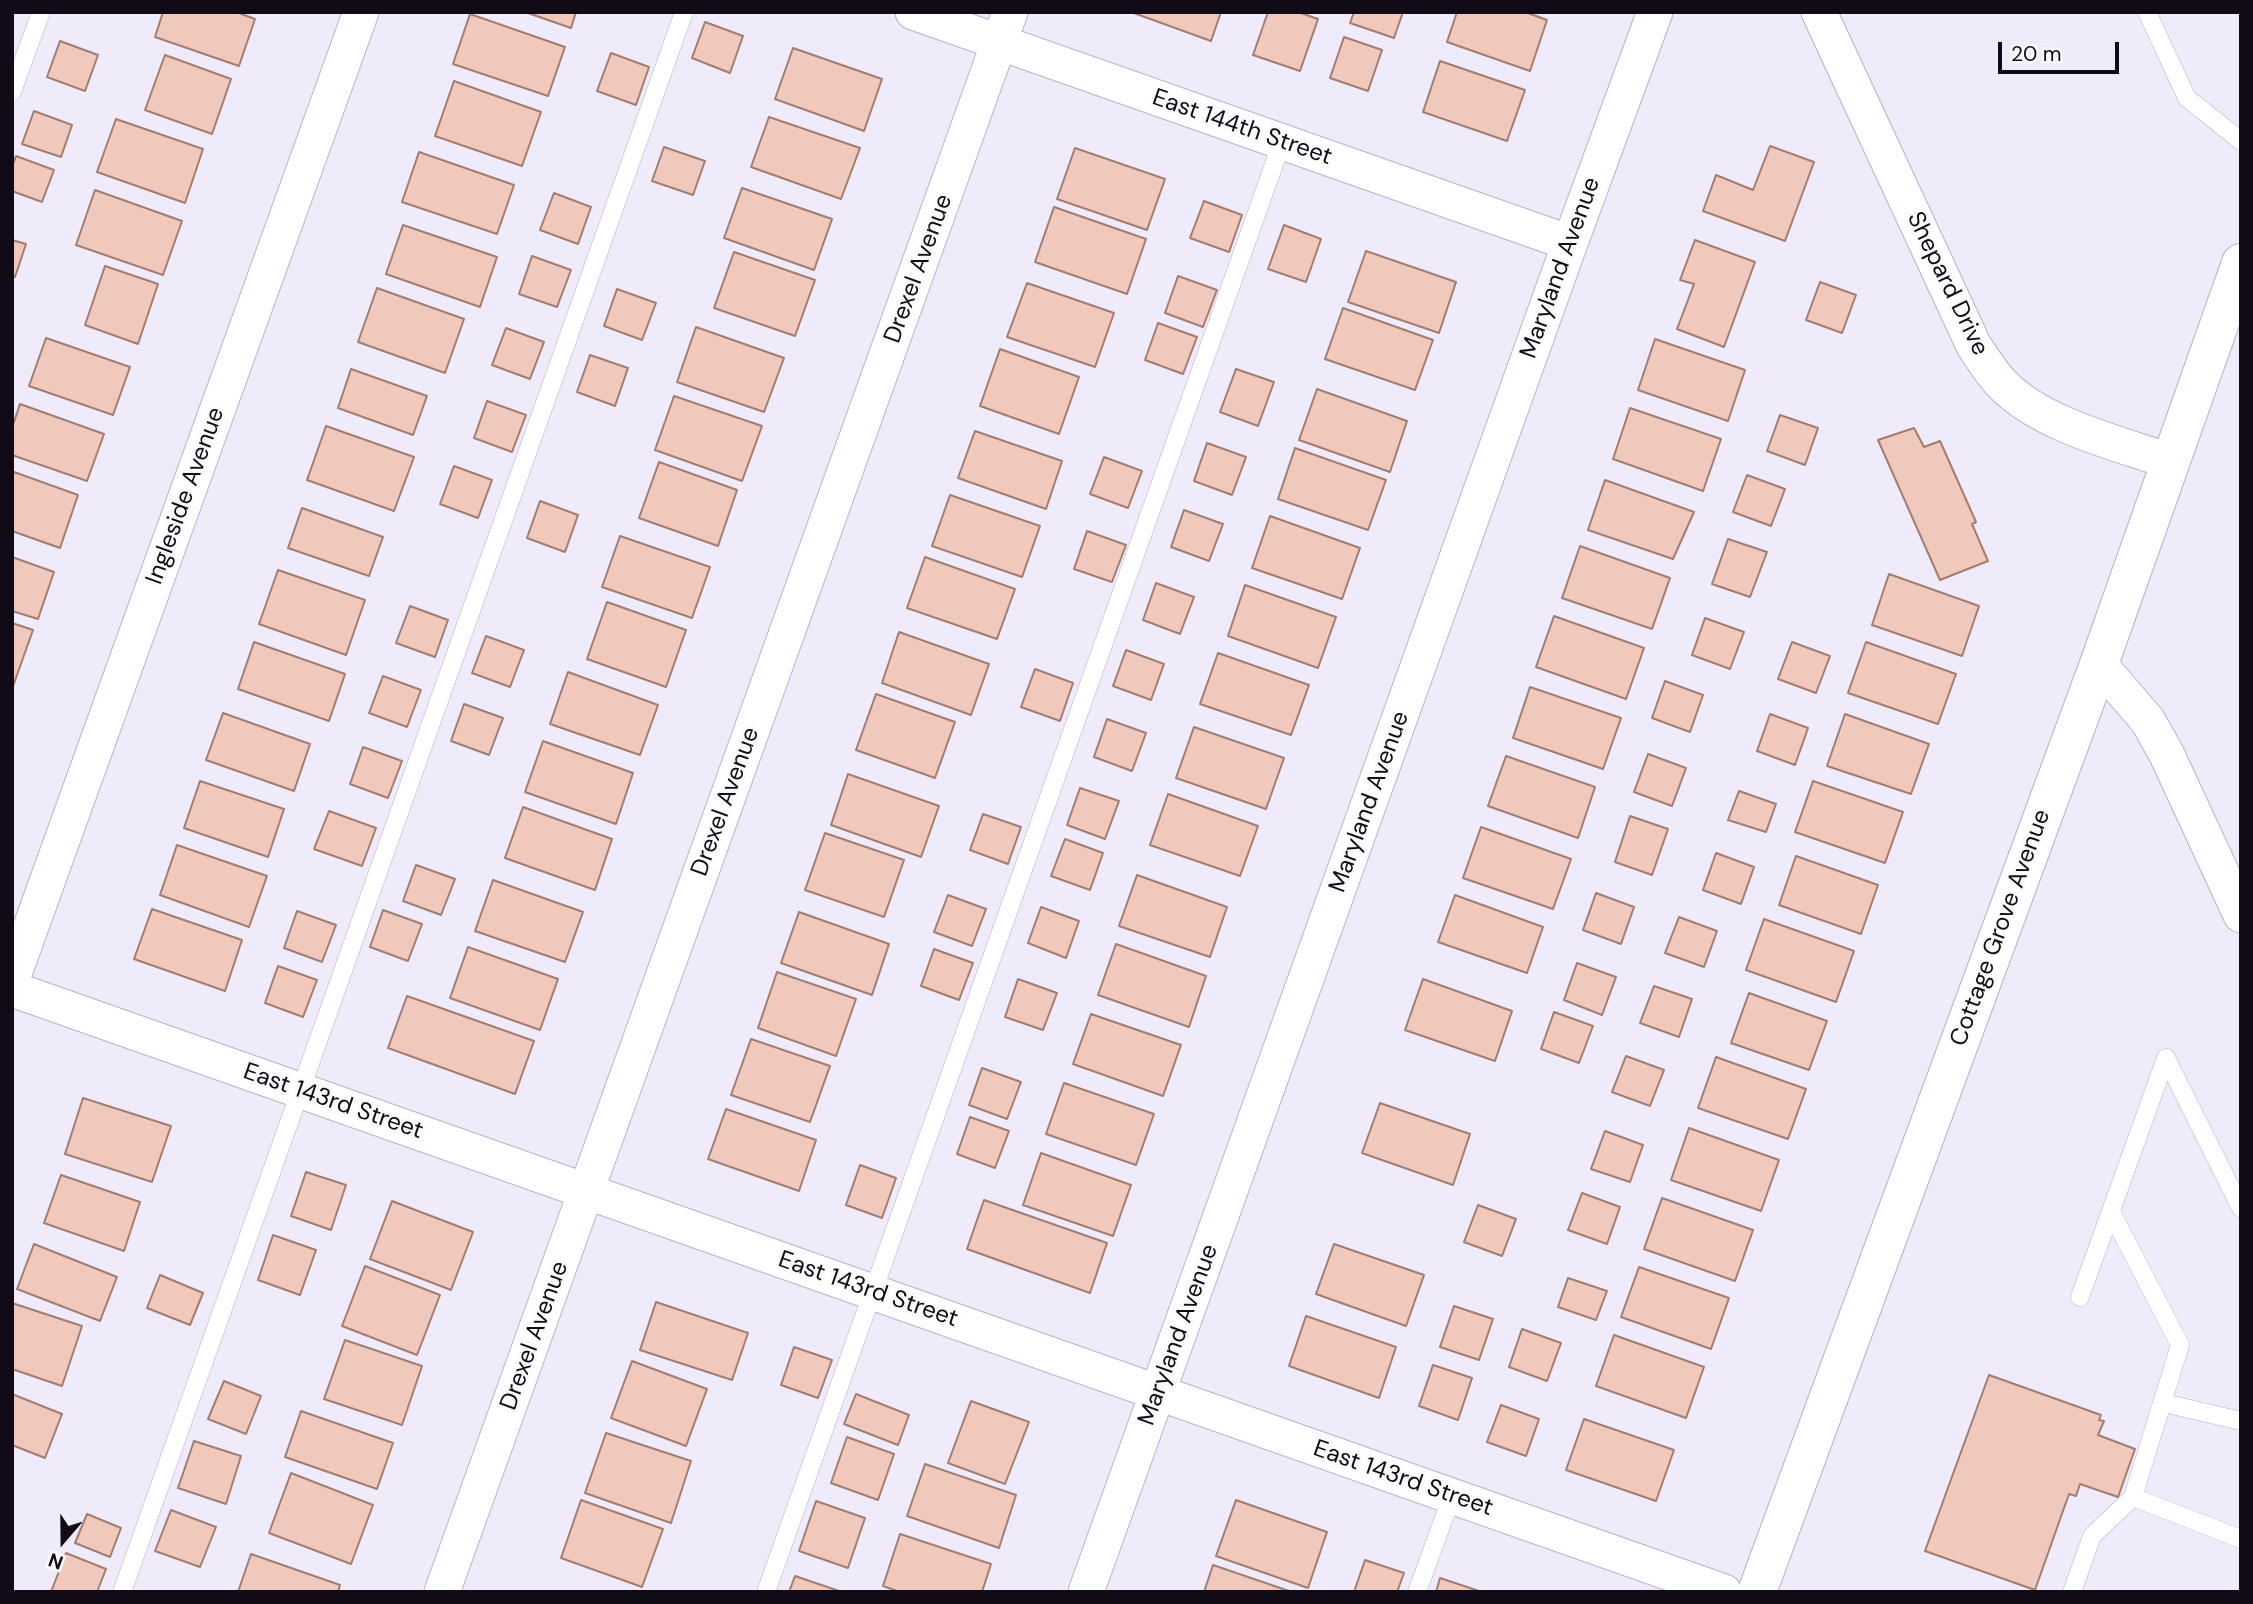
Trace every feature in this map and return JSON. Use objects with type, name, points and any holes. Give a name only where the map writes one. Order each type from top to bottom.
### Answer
[{"type":"street","name":"Ingleside Avenue","points":[[12,979],[360,12]]},
{"type":"street","name":"East 144th Street","points":[[914,12],[1004,27],[1282,142],[1570,243]]},
{"type":"street","name":"Maryland Avenue","points":[[1086,1592],[1655,12]]},
{"type":"street","name":"Shepard Drive","points":[[1819,12],[1974,346],[2004,386],[2039,412],[2169,461]]},
{"type":"street","name":"Drexel Avenue","points":[[442,1592],[1004,27]]},
{"type":"street","name":"Cottage Grove Avenue","points":[[1757,1592],[2099,664],[2169,461],[2240,269]]},
{"type":"street","points":[[2099,664],[2148,721],[2168,755],[2241,915]]},
{"type":"street","name":"East 143rd Street","points":[[12,989],[1724,1592]]},
{"type":"lane","points":[[12,92],[41,12]]},
{"type":"lane","points":[[122,1592],[684,12]]},
{"type":"lane","points":[[2147,12],[2187,98],[2241,141]]},
{"type":"lane","points":[[766,1592],[1282,142]]},
{"type":"lane","points":[[2080,1297],[2166,1058],[2241,1208]]},
{"type":"lane","points":[[2071,1592],[2092,1536],[2133,1497],[2180,1345],[2111,1212]]},
{"type":"lane","points":[[2164,1403],[2241,1421]]},
{"type":"lane","points":[[1417,1592],[1452,1496]]},
{"type":"lane","points":[[2133,1497],[2241,1539]]},
{"type":"building","points":[[163,12],[236,12],[255,19],[239,66],[155,37]]},
{"type":"building","points":[[525,12],[576,12],[571,28]]},
{"type":"building","points":[[1131,12],[1221,12],[1211,41]]},
{"type":"building","points":[[1268,12],[1298,12],[1318,19],[1300,71],[1253,55]]},
{"type":"building","points":[[1354,12],[1403,12],[1394,38],[1350,23]]},
{"type":"building","points":[[1457,12],[1525,12],[1547,20],[1530,71],[1447,42]]},
{"type":"building","points":[[470,14],[565,47],[548,96],[453,64]]},
{"type":"building","points":[[705,22],[743,36],[730,73],[692,58]]},
{"type":"building","points":[[1344,37],[1382,50],[1368,91],[1330,78]]},
{"type":"building","points":[[60,41],[98,55],[85,91],[47,77]]},
{"type":"building","points":[[793,48],[882,79],[864,131],[775,99]]},
{"type":"building","points":[[611,53],[649,67],[636,105],[597,91]]},
{"type":"building","points":[[165,55],[231,79],[212,134],[145,110]]},
{"type":"building","points":[[1440,61],[1525,90],[1507,141],[1423,112]]},
{"type":"building","points":[[454,81],[541,112],[522,166],[435,136]]},
{"type":"building","points":[[34,111],[72,125],[61,157],[22,144]]},
{"type":"building","points":[[769,117],[860,148],[841,199],[751,167]]},
{"type":"building","points":[[116,119],[203,149],[185,203],[97,172]]},
{"type":"building","points":[[1770,146],[1814,162],[1785,241],[1703,211],[1716,175],[1753,190]]},
{"type":"building","points":[[664,147],[705,161],[693,195],[652,181]]},
{"type":"building","points":[[1075,148],[1165,179],[1147,230],[1057,199]]},
{"type":"building","points":[[419,152],[514,185],[497,234],[402,202]]},
{"type":"building","points":[[16,156],[54,170],[42,202],[12,191],[12,167]]},
{"type":"building","points":[[742,188],[832,219],[814,270],[724,238]]},
{"type":"building","points":[[95,190],[182,221],[163,275],[76,245]]},
{"type":"building","points":[[554,193],[591,207],[578,244],[540,230]]},
{"type":"building","points":[[1204,201],[1242,215],[1229,252],[1190,238]]},
{"type":"building","points":[[1054,207],[1146,239],[1127,294],[1035,262]]},
{"type":"building","points":[[403,225],[497,257],[480,307],[386,274]]},
{"type":"building","points":[[1284,225],[1321,239],[1306,282],[1268,269]]},
{"type":"building","points":[[12,240],[26,244],[15,277],[12,276]]},
{"type":"building","points":[[1695,240],[1755,262],[1724,347],[1677,329],[1694,284],[1680,280]]},
{"type":"building","points":[[1366,251],[1456,282],[1439,333],[1348,302]]},
{"type":"building","points":[[734,252],[815,280],[795,336],[714,308]]},
{"type":"building","points":[[532,256],[571,270],[557,307],[519,294]]},
{"type":"building","points":[[105,266],[158,284],[138,344],[85,325]]},
{"type":"building","points":[[1178,276],[1217,290],[1203,327],[1165,313]]},
{"type":"building","points":[[1820,282],[1856,295],[1842,333],[1806,320]]},
{"type":"building","points":[[1027,283],[1114,313],[1095,367],[1007,337]]},
{"type":"building","points":[[377,288],[464,319],[445,373],[358,342]]},
{"type":"building","points":[[617,289],[656,303],[642,340],[604,326]]},
{"type":"building","points":[[1343,308],[1433,340],[1415,390],[1325,359]]},
{"type":"building","points":[[1158,323],[1197,337],[1183,374],[1145,360]]},
{"type":"building","points":[[696,327],[784,358],[764,412],[677,382]]},
{"type":"building","points":[[506,328],[544,342],[530,379],[492,365]]},
{"type":"building","points":[[46,338],[130,367],[113,415],[29,386]]},
{"type":"building","points":[[1655,339],[1745,370],[1728,421],[1638,390]]},
{"type":"building","points":[[1000,349],[1079,377],[1059,434],[980,406]]},
{"type":"building","points":[[590,355],[628,368],[615,406],[577,392]]},
{"type":"building","points":[[351,369],[427,396],[413,435],[338,408]]},
{"type":"building","points":[[1236,369],[1274,382],[1258,426],[1220,412]]},
{"type":"building","points":[[1317,389],[1407,421],[1390,472],[1299,440]]},
{"type":"building","points":[[674,396],[762,426],[742,481],[655,450]]},
{"type":"building","points":[[487,401],[526,415],[512,452],[474,438]]},
{"type":"building","points":[[20,404],[104,434],[87,481],[12,455],[12,428]]},
{"type":"building","points":[[1630,408],[1721,439],[1703,491],[1613,459]]},
{"type":"building","points":[[1780,415],[1818,428],[1805,465],[1767,451]]},
{"type":"building","points":[[326,426],[414,457],[394,511],[307,480]]},
{"type":"building","points":[[1914,428],[1924,447],[1940,441],[1976,522],[1972,524],[1988,561],[1940,580],[1878,440]]},
{"type":"building","points":[[975,431],[1062,461],[1046,509],[958,478]]},
{"type":"building","points":[[1207,443],[1246,457],[1232,495],[1194,481]]},
{"type":"building","points":[[1295,448],[1386,480],[1368,530],[1278,499]]},
{"type":"building","points":[[1104,457],[1142,471],[1128,508],[1090,494]]},
{"type":"building","points":[[659,462],[737,490],[718,546],[639,518]]},
{"type":"building","points":[[454,466],[492,480],[478,518],[440,504]]},
{"type":"building","points":[[14,472],[78,495],[60,548],[12,531]]},
{"type":"building","points":[[1747,475],[1785,489],[1771,526],[1733,512]]},
{"type":"building","points":[[1605,480],[1694,512],[1673,559],[1588,530]]},
{"type":"building","points":[[950,495],[1040,526],[1022,577],[932,546]]},
{"type":"building","points":[[540,501],[578,515],[565,552],[527,538]]},
{"type":"building","points":[[302,508],[383,537],[369,576],[288,548]]},
{"type":"building","points":[[1184,510],[1223,524],[1209,561],[1171,547]]},
{"type":"building","points":[[1270,516],[1360,548],[1342,599],[1252,568]]},
{"type":"building","points":[[1087,531],[1126,545],[1112,582],[1074,569]]},
{"type":"building","points":[[620,536],[710,567],[692,618],[602,587]]},
{"type":"building","points":[[1728,539],[1767,552],[1750,597],[1712,584]]},
{"type":"building","points":[[1580,546],[1670,578],[1652,629],[1562,598]]},
{"type":"building","points":[[12,557],[54,572],[38,619],[12,611]]},
{"type":"building","points":[[925,557],[1015,589],[997,639],[907,608]]},
{"type":"building","points":[[278,570],[365,600],[346,655],[259,624]]},
{"type":"building","points":[[1889,574],[1979,606],[1962,656],[1872,625]]},
{"type":"building","points":[[1156,583],[1194,597],[1180,634],[1143,620]]},
{"type":"building","points":[[1245,585],[1336,617],[1318,668],[1228,636]]},
{"type":"building","points":[[607,602],[686,630],[666,687],[587,659]]},
{"type":"building","points":[[410,606],[448,620],[435,657],[396,643]]},
{"type":"building","points":[[1554,616],[1644,648],[1626,699],[1536,667]]},
{"type":"building","points":[[1705,618],[1744,632],[1730,669],[1692,655]]},
{"type":"building","points":[[12,623],[33,630],[12,689]]},
{"type":"building","points":[[899,632],[989,664],[971,715],[882,683]]},
{"type":"building","points":[[486,636],[524,650],[510,687],[472,673]]},
{"type":"building","points":[[254,642],[345,674],[329,721],[238,689]]},
{"type":"building","points":[[1792,642],[1830,656],[1816,693],[1778,679]]},
{"type":"building","points":[[1866,642],[1956,674],[1938,724],[1848,693]]},
{"type":"building","points":[[1126,650],[1164,664],[1151,700],[1113,686]]},
{"type":"building","points":[[1218,653],[1309,685],[1291,735],[1200,704]]},
{"type":"building","points":[[1035,669],[1073,683],[1060,721],[1021,707]]},
{"type":"building","points":[[568,672],[658,705],[640,755],[550,724]]},
{"type":"building","points":[[383,676],[421,690],[407,727],[369,713]]},
{"type":"building","points":[[1665,681],[1703,695],[1690,732],[1652,718]]},
{"type":"building","points":[[1530,687],[1621,718],[1603,769],[1513,738]]},
{"type":"building","points":[[876,694],[955,722],[935,778],[856,750]]},
{"type":"building","points":[[464,704],[503,718],[489,755],[451,741]]},
{"type":"building","points":[[223,713],[310,744],[294,791],[206,760]]},
{"type":"building","points":[[1770,714],[1808,728],[1795,765],[1757,751]]},
{"type":"building","points":[[1845,714],[1929,744],[1911,794],[1827,766]]},
{"type":"building","points":[[1107,719],[1146,733],[1132,771],[1094,757]]},
{"type":"building","points":[[1194,727],[1284,758],[1266,809],[1176,778]]},
{"type":"building","points":[[543,741],[633,773],[616,824],[525,792]]},
{"type":"building","points":[[363,747],[402,761],[388,798],[350,784]]},
{"type":"building","points":[[1648,754],[1686,768],[1672,806],[1634,792]]},
{"type":"building","points":[[1506,756],[1595,787],[1578,838],[1488,806]]},
{"type":"building","points":[[848,774],[939,806],[921,857],[831,825]]},
{"type":"building","points":[[200,781],[284,809],[268,857],[184,828]]},
{"type":"building","points":[[1813,781],[1903,812],[1885,863],[1795,832]]},
{"type":"building","points":[[1080,788],[1119,801],[1105,839],[1067,825]]},
{"type":"building","points":[[1739,791],[1776,804],[1766,832],[1728,820]]},
{"type":"building","points":[[1168,794],[1258,826],[1240,876],[1150,845]]},
{"type":"building","points":[[523,807],[612,839],[595,890],[505,858]]},
{"type":"building","points":[[329,811],[376,828],[362,866],[314,849]]},
{"type":"building","points":[[983,814],[1021,827],[1008,864],[970,850]]},
{"type":"building","points":[[1630,816],[1668,829],[1652,875],[1615,862]]},
{"type":"building","points":[[1481,827],[1571,859],[1553,909],[1463,878]]},
{"type":"building","points":[[825,833],[904,860],[884,917],[805,890]]},
{"type":"building","points":[[1065,839],[1103,853],[1090,890],[1051,876]]},
{"type":"building","points":[[177,845],[267,876],[249,927],[160,895]]},
{"type":"building","points":[[1716,853],[1754,867],[1741,904],[1703,890]]},
{"type":"building","points":[[1796,856],[1878,885],[1861,934],[1779,905]]},
{"type":"building","points":[[416,865],[455,879],[441,915],[403,901]]},
{"type":"building","points":[[1137,875],[1227,907],[1210,957],[1119,926]]},
{"type":"building","points":[[493,880],[583,912],[565,962],[475,931]]},
{"type":"building","points":[[1596,893],[1634,907],[1621,944],[1583,930]]},
{"type":"building","points":[[948,895],[986,909],[972,946],[934,932]]},
{"type":"building","points":[[1455,895],[1543,927],[1527,973],[1438,942]]},
{"type":"building","points":[[1041,907],[1079,921],[1066,958],[1028,943]]},
{"type":"building","points":[[152,909],[242,940],[225,991],[134,959]]},
{"type":"building","points":[[383,910],[422,924],[408,961],[370,947]]},
{"type":"building","points":[[297,911],[336,925],[322,962],[284,948]]},
{"type":"building","points":[[799,912],[889,944],[872,995],[781,963]]},
{"type":"building","points":[[1679,917],[1717,931],[1704,967],[1665,953]]},
{"type":"building","points":[[1764,919],[1854,951],[1836,1002],[1746,970]]},
{"type":"building","points":[[1116,944],[1206,976],[1189,1027],[1098,995]]},
{"type":"building","points":[[468,947],[558,979],[540,1030],[450,998]]},
{"type":"building","points":[[934,949],[973,963],[959,1000],[921,986]]},
{"type":"building","points":[[1577,963],[1616,977],[1602,1015],[1564,1000]]},
{"type":"building","points":[[278,966],[317,980],[303,1017],[265,1003]]},
{"type":"building","points":[[777,972],[856,999],[836,1056],[758,1028]]},
{"type":"building","points":[[1018,979],[1057,993],[1043,1030],[1005,1017]]},
{"type":"building","points":[[1423,979],[1512,1011],[1495,1061],[1405,1030]]},
{"type":"building","points":[[1654,986],[1692,999],[1679,1037],[1640,1023]]},
{"type":"building","points":[[1749,993],[1827,1021],[1809,1070],[1731,1043]]},
{"type":"building","points":[[407,996],[534,1041],[515,1094],[388,1048]]},
{"type":"building","points":[[1554,1012],[1593,1026],[1579,1063],[1541,1049]]},
{"type":"building","points":[[1091,1014],[1181,1045],[1163,1096],[1073,1064]]},
{"type":"building","points":[[751,1039],[830,1066],[810,1122],[731,1095]]},
{"type":"building","points":[[1626,1056],[1664,1070],[1650,1106],[1612,1092]]},
{"type":"building","points":[[1716,1057],[1806,1089],[1788,1139],[1698,1108]]},
{"type":"building","points":[[982,1068],[1021,1082],[1007,1119],[969,1105]]},
{"type":"building","points":[[1064,1083],[1154,1114],[1136,1165],[1046,1134]]},
{"type":"building","points":[[83,1098],[171,1126],[152,1182],[65,1154]]},
{"type":"building","points":[[1380,1103],[1470,1134],[1453,1185],[1362,1153]]},
{"type":"building","points":[[726,1109],[816,1140],[799,1191],[708,1159]]},
{"type":"building","points":[[970,1117],[1009,1131],[995,1168],[957,1154]]},
{"type":"building","points":[[1689,1128],[1779,1160],[1761,1211],[1671,1180]]},
{"type":"building","points":[[1605,1131],[1643,1145],[1630,1182],[1591,1169]]},
{"type":"building","points":[[1041,1153],[1131,1185],[1113,1236],[1023,1205]]},
{"type":"building","points":[[860,1165],[896,1178],[882,1218],[846,1205]]},
{"type":"building","points":[[306,1172],[346,1185],[331,1230],[291,1216]]},
{"type":"building","points":[[61,1175],[140,1202],[124,1251],[44,1223]]},
{"type":"building","points":[[1582,1193],[1620,1207],[1607,1244],[1568,1230]]},
{"type":"building","points":[[1662,1198],[1753,1230],[1735,1281],[1644,1249]]},
{"type":"building","points":[[984,1200],[1107,1243],[1090,1293],[967,1249]]},
{"type":"building","points":[[392,1201],[473,1232],[451,1290],[370,1259]]},
{"type":"building","points":[[1478,1205],[1516,1219],[1502,1256],[1464,1242]]},
{"type":"building","points":[[273,1235],[316,1250],[300,1295],[258,1280]]},
{"type":"building","points":[[34,1244],[117,1277],[100,1321],[17,1289]]},
{"type":"building","points":[[1334,1244],[1424,1275],[1406,1326],[1316,1294]]},
{"type":"building","points":[[365,1266],[440,1295],[417,1355],[342,1326]]},
{"type":"building","points":[[1639,1267],[1729,1298],[1711,1349],[1621,1317]]},
{"type":"building","points":[[160,1275],[203,1293],[190,1325],[147,1308]]},
{"type":"building","points":[[1568,1278],[1607,1291],[1596,1320],[1558,1307]]},
{"type":"building","points":[[656,1302],[748,1333],[732,1380],[640,1350]]},
{"type":"building","points":[[12,1303],[82,1326],[62,1386],[12,1369]]},
{"type":"building","points":[[1454,1306],[1493,1319],[1479,1360],[1440,1347]]},
{"type":"building","points":[[1306,1316],[1396,1347],[1379,1398],[1289,1366]]},
{"type":"building","points":[[1522,1329],[1561,1343],[1547,1381],[1509,1367]]},
{"type":"building","points":[[1614,1335],[1704,1367],[1686,1418],[1596,1386]]},
{"type":"building","points":[[345,1340],[422,1366],[402,1425],[324,1399]]},
{"type":"building","points":[[794,1347],[832,1360],[818,1398],[781,1385]]},
{"type":"building","points":[[632,1361],[707,1389],[686,1446],[611,1418]]},
{"type":"building","points":[[1433,1365],[1472,1378],[1458,1420],[1419,1406]]},
{"type":"building","points":[[1989,1375],[2101,1415],[2099,1420],[2104,1421],[2098,1435],[2135,1449],[2118,1497],[2080,1484],[2076,1496],[2069,1494],[2035,1590],[1925,1551]]},
{"type":"building","points":[[224,1381],[261,1396],[246,1434],[208,1419]]},
{"type":"building","points":[[12,1394],[62,1414],[45,1458],[12,1445]]},
{"type":"building","points":[[856,1394],[909,1415],[898,1445],[844,1424]]},
{"type":"building","points":[[971,1401],[1029,1422],[1005,1484],[948,1463]]},
{"type":"building","points":[[1501,1405],[1539,1419],[1526,1456],[1487,1442]]},
{"type":"building","points":[[301,1411],[393,1443],[377,1489],[285,1457]]},
{"type":"building","points":[[1584,1419],[1674,1450],[1656,1501],[1566,1470]]},
{"type":"building","points":[[606,1433],[691,1461],[671,1523],[585,1493]]},
{"type":"building","points":[[847,1437],[894,1454],[878,1500],[831,1483]]},
{"type":"building","points":[[194,1441],[241,1456],[226,1504],[178,1488]]},
{"type":"building","points":[[925,1464],[1016,1495],[999,1548],[907,1516]]},
{"type":"building","points":[[291,1473],[373,1505],[351,1564],[269,1533]]},
{"type":"building","points":[[581,1500],[663,1529],[642,1587],[561,1558]]},
{"type":"building","points":[[1236,1500],[1327,1532],[1308,1588],[1216,1556]]},
{"type":"building","points":[[816,1501],[865,1518],[848,1568],[799,1551]]},
{"type":"building","points":[[171,1510],[216,1527],[200,1567],[155,1551]]},
{"type":"building","points":[[87,1514],[121,1528],[110,1557],[75,1543]]},
{"type":"building","points":[[900,1534],[991,1564],[982,1592],[900,1592],[883,1586]]},
{"type":"building","points":[[66,1553],[106,1569],[97,1592],[51,1592]]},
{"type":"building","points":[[251,1554],[340,1585],[338,1592],[238,1592]]},
{"type":"building","points":[[1365,1560],[1404,1573],[1397,1592],[1354,1592]]},
{"type":"building","points":[[1213,1565],[1292,1592],[1204,1592]]},
{"type":"building","points":[[795,1576],[842,1592],[789,1592]]},
{"type":"building","points":[[1440,1578],[1479,1591],[1436,1592]]}]
